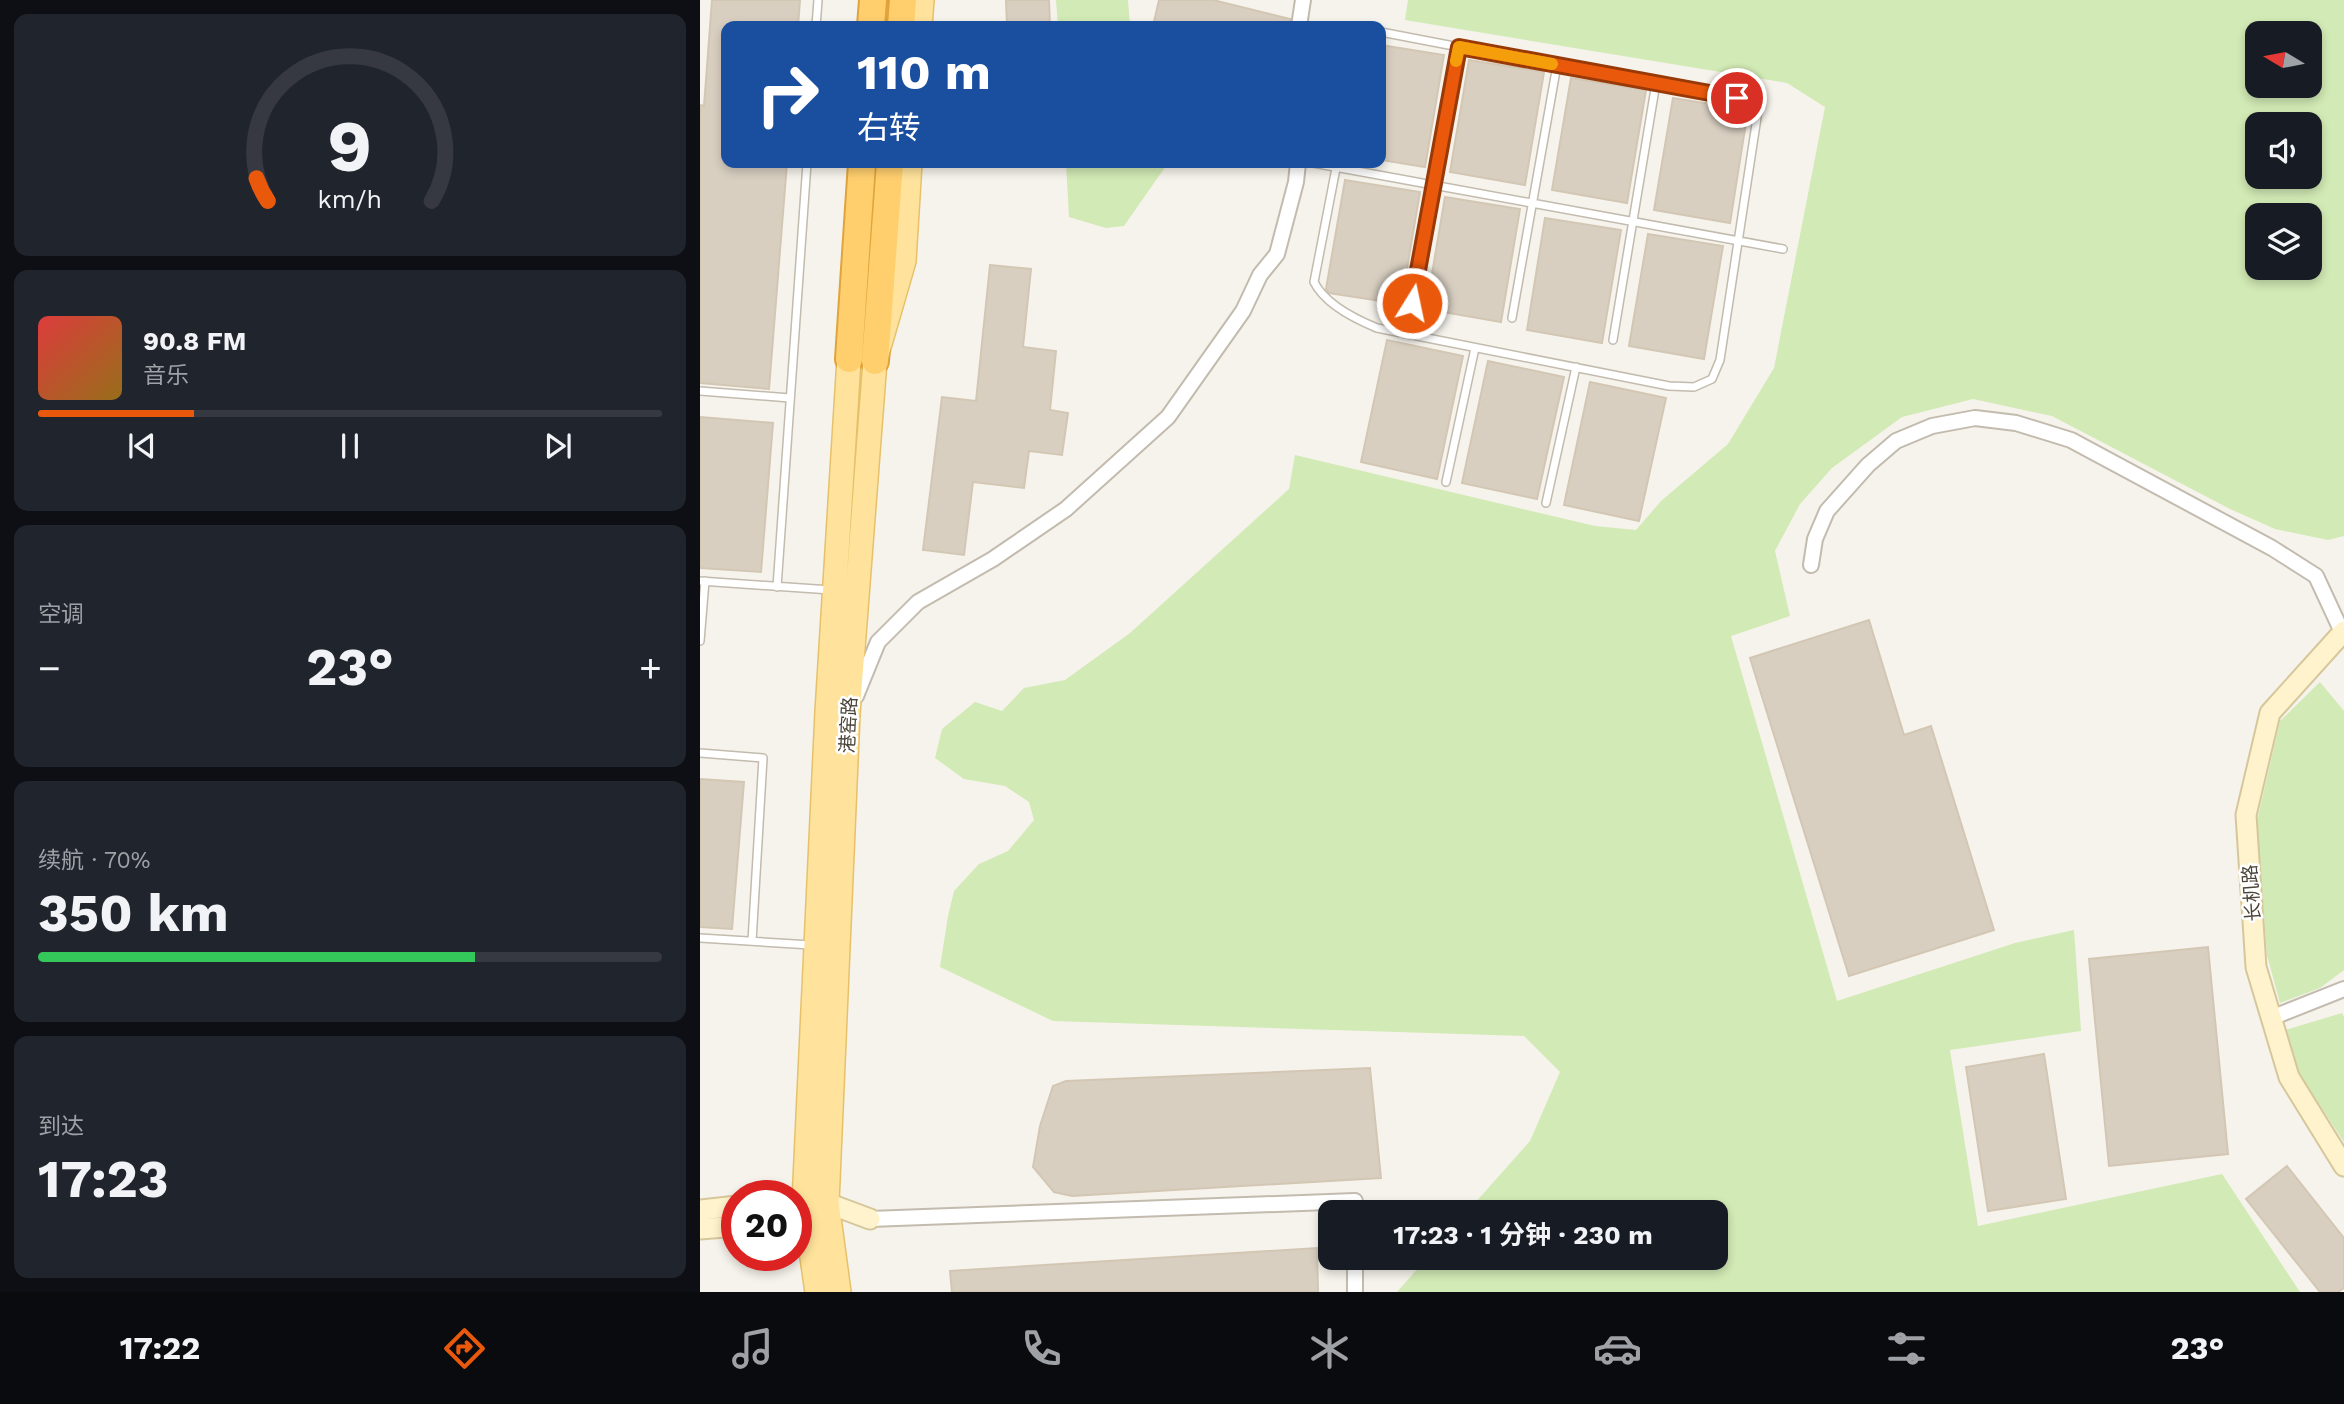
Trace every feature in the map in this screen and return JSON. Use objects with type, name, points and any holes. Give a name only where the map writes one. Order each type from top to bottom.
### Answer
[{"type":"highway","points":[[871,21],[873,0]]},
{"type":"highway","points":[[901,21],[903,0]]},
{"type":"highway","points":[[862,168],[862,360]]},
{"type":"highway","points":[[862,360],[889,168]]},
{"type":"main road","points":[[859,21],[861,0]]},
{"type":"main road","points":[[920,21],[922,0]]},
{"type":"main road","name":"港窑路","points":[[812,1186],[848,714],[862,360],[844,250],[850,168]]},
{"type":"main road","name":"港窑路","points":[[811,1180],[817,945],[827,712],[836,591],[862,360],[904,261],[910,168]]},
{"type":"main road","name":"港窑路","points":[[812,1218],[839,1292]]},
{"type":"main road","name":"港窑路","points":[[812,1235],[817,1292]]},
{"type":"street","points":[[1300,21],[1303,0]]},
{"type":"street","points":[[848,714],[878,642],[918,601],[993,559],[1066,509],[1168,417],[1243,310],[1260,275],[1277,254],[1296,183],[1297,168]]},
{"type":"street","points":[[1811,565],[1815,540],[1827,511],[1868,464],[1896,442],[1932,426],[1975,418],[2016,423],[2071,440],[2272,548],[2316,576],[2343,632]]},
{"type":"street","name":"长机路","points":[[2343,632],[2270,713],[2246,816],[2256,967],[2290,1077],[2344,1166]]},
{"type":"street","points":[[2271,1018],[2344,989]]},
{"type":"street","points":[[812,1212],[870,1219],[1318,1202]]},
{"type":"street","points":[[700,1210],[721,1208]]},
{"type":"street","points":[[700,1229],[721,1227]]},
{"type":"street","points":[[1355,1270],[1355,1292]]},
{"type":"lane","points":[[816,21],[818,0]]},
{"type":"lane","points":[[1335,168],[1314,282],[1320,294],[1360,321],[1377,328],[1669,386],[1694,387],[1712,379],[1720,360],[1758,111],[1756,104],[1386,33]]},
{"type":"lane","points":[[1412,303],[1459,47]]},
{"type":"lane","points":[[1512,318],[1557,65]]},
{"type":"lane","points":[[1613,340],[1656,83]]},
{"type":"lane","points":[[777,587],[807,168]]},
{"type":"lane","points":[[1351,168],[1783,249]]},
{"type":"lane","points":[[1446,482],[1475,348]]},
{"type":"lane","points":[[1546,503],[1576,367]]},
{"type":"lane","points":[[700,391],[790,398]]},
{"type":"lane","points":[[700,641],[702,581],[836,591]]},
{"type":"lane","points":[[700,753],[762,758],[752,941]]},
{"type":"lane","points":[[700,938],[817,945]]},
{"type":"green space","points":[[1056,0],[1128,0],[1130,21],[1058,21]]},
{"type":"green space","points":[[1408,0],[2344,0],[2344,536],[2328,540],[2275,529],[2230,509],[2052,416],[1973,399],[1902,417],[1832,468],[1800,504],[1775,551],[1790,616],[1731,636],[1837,1001],[2015,943],[2074,930],[2081,1031],[1950,1050],[1978,1226],[2222,1174],[2300,1292],[1397,1292],[1416,1270],[1728,1270],[1728,1200],[1478,1200],[1530,1141],[1560,1072],[1524,1036],[1053,1021],[940,967],[954,891],[979,864],[1008,851],[1034,820],[1029,802],[1005,786],[964,779],[935,758],[942,729],[975,702],[1002,711],[1024,688],[1065,680],[1130,633],[1289,489],[1295,455],[1595,526],[1636,530],[1661,501],[1728,444],[1774,368],[1825,107],[1787,83],[1405,20]]},
{"type":"green space","points":[[1066,168],[1165,168],[1124,226],[1106,228],[1069,217]]},
{"type":"green space","points":[[2320,682],[2344,711],[2344,970],[2320,988],[2280,1003],[2267,955],[2257,821],[2280,721]]},
{"type":"green space","points":[[2342,1013],[2344,1142],[2300,1075],[2285,1030]]},
{"type":"building","points":[[712,0],[800,0],[798,21],[721,21],[721,168],[787,168],[769,389],[700,383],[700,105],[704,106]]},
{"type":"building","points":[[1006,0],[1049,0],[1050,21],[1007,21]]},
{"type":"building","points":[[1159,0],[1213,0],[1290,19],[1290,21],[1154,21]]},
{"type":"building","points":[[1386,46],[1444,55],[1425,167],[1386,161]]},
{"type":"building","points":[[1469,60],[1544,72],[1525,185],[1450,172]]},
{"type":"building","points":[[1571,78],[1646,90],[1627,203],[1552,190]]},
{"type":"building","points":[[1673,98],[1748,110],[1730,223],[1654,210]]},
{"type":"building","points":[[1345,180],[1420,192],[1401,304],[1329,293],[1326,289]]},
{"type":"building","points":[[1445,197],[1520,209],[1501,322],[1426,309]]},
{"type":"building","points":[[1545,218],[1621,230],[1602,343],[1527,330]]},
{"type":"building","points":[[1648,234],[1723,246],[1704,359],[1629,346]]},
{"type":"building","points":[[990,265],[1031,269],[1023,347],[1056,351],[1050,410],[1068,413],[1062,455],[1029,451],[1024,488],[973,482],[964,555],[923,550],[942,397],[976,401]]},
{"type":"building","points":[[1387,340],[1463,356],[1437,479],[1361,462]]},
{"type":"building","points":[[1488,361],[1564,377],[1537,499],[1462,483]]},
{"type":"building","points":[[1590,382],[1666,398],[1639,521],[1564,505]]},
{"type":"building","points":[[700,417],[773,423],[761,572],[700,568]]},
{"type":"building","points":[[1869,620],[1904,735],[1931,726],[1994,930],[1849,976],[1750,658]]},
{"type":"building","points":[[700,779],[744,782],[732,929],[700,927]]},
{"type":"building","points":[[2208,947],[2228,1154],[2109,1166],[2089,959]]},
{"type":"building","points":[[2044,1054],[2066,1199],[1988,1211],[1966,1067]]},
{"type":"building","points":[[1370,1068],[1381,1178],[1072,1196],[1054,1192],[1033,1167],[1040,1126],[1053,1086],[1066,1081]]},
{"type":"building","points":[[2287,1166],[2344,1238],[2344,1288],[2338,1292],[2320,1292],[2246,1199]]},
{"type":"building","points":[[1317,1248],[1318,1292],[952,1292],[950,1271]]},
{"type":"slow traffic","points":[[1456,61],[1459,47],[1552,64]]},
{"type":"route","points":[[1412,303],[1459,47],[1737,98]]}]
